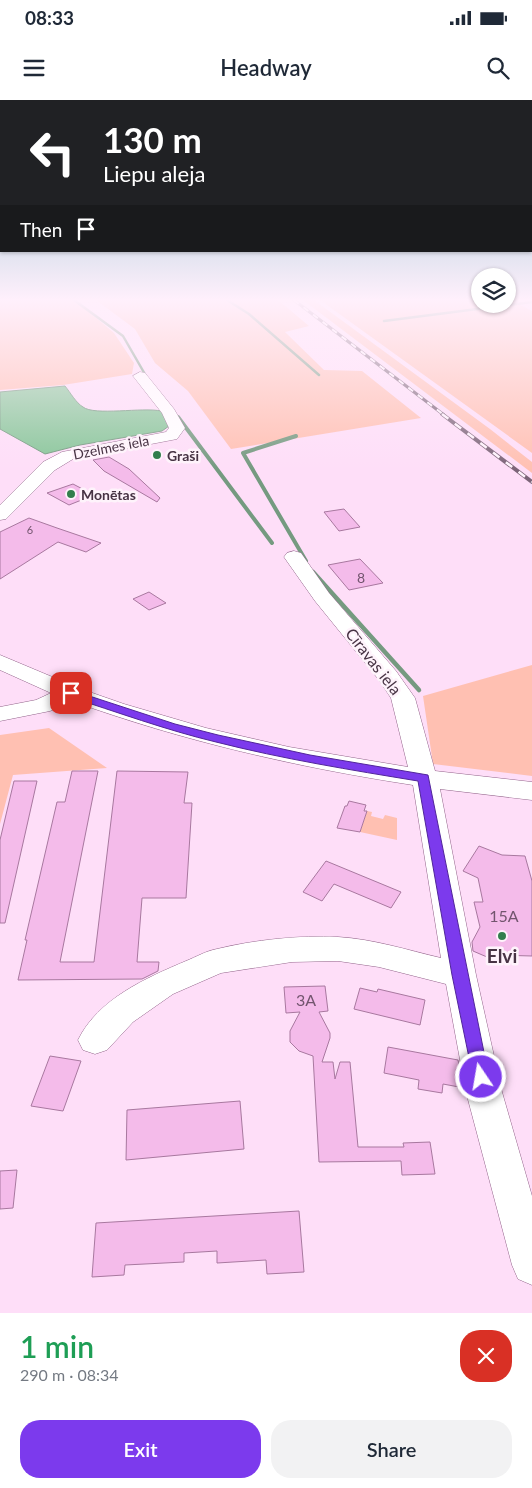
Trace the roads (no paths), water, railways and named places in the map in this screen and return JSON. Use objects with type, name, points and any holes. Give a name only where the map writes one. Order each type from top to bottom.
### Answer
[{"type":"street","name":"Dzelmes iela","points":[[0,515],[49,466],[68,455],[171,436],[177,428],[169,412],[140,376]]},
{"type":"street","name":"Cīravas iela","points":[[294,557],[322,597],[388,676],[403,698],[424,778],[460,975],[484,1092],[532,1265]]},
{"type":"street","points":[[0,662],[71,693],[217,739],[310,759],[424,778],[532,791]]},
{"type":"street","points":[[0,714],[42,706],[71,693]]},
{"type":"street","points":[[95,1040],[120,1012],[162,985],[217,961],[292,950],[338,949],[379,955],[460,975]]},
{"type":"waterway","points":[[135,357],[146,376]]},
{"type":"waterway","points":[[298,357],[319,375]]},
{"type":"waterway","points":[[178,417],[272,543]]},
{"type":"waterway","points":[[296,436],[243,453],[306,561]]},
{"type":"waterway","points":[[313,572],[419,690]]},
{"type":"railway","points":[[368,357],[444,415]]},
{"type":"railway","points":[[442,414],[532,482]]},
{"type":"place","name":"Graši","points":[[157,455]]},
{"type":"place","name":"Monētas","points":[[71,494]]},
{"type":"place","name":"Elvi","points":[[502,936]]}]
